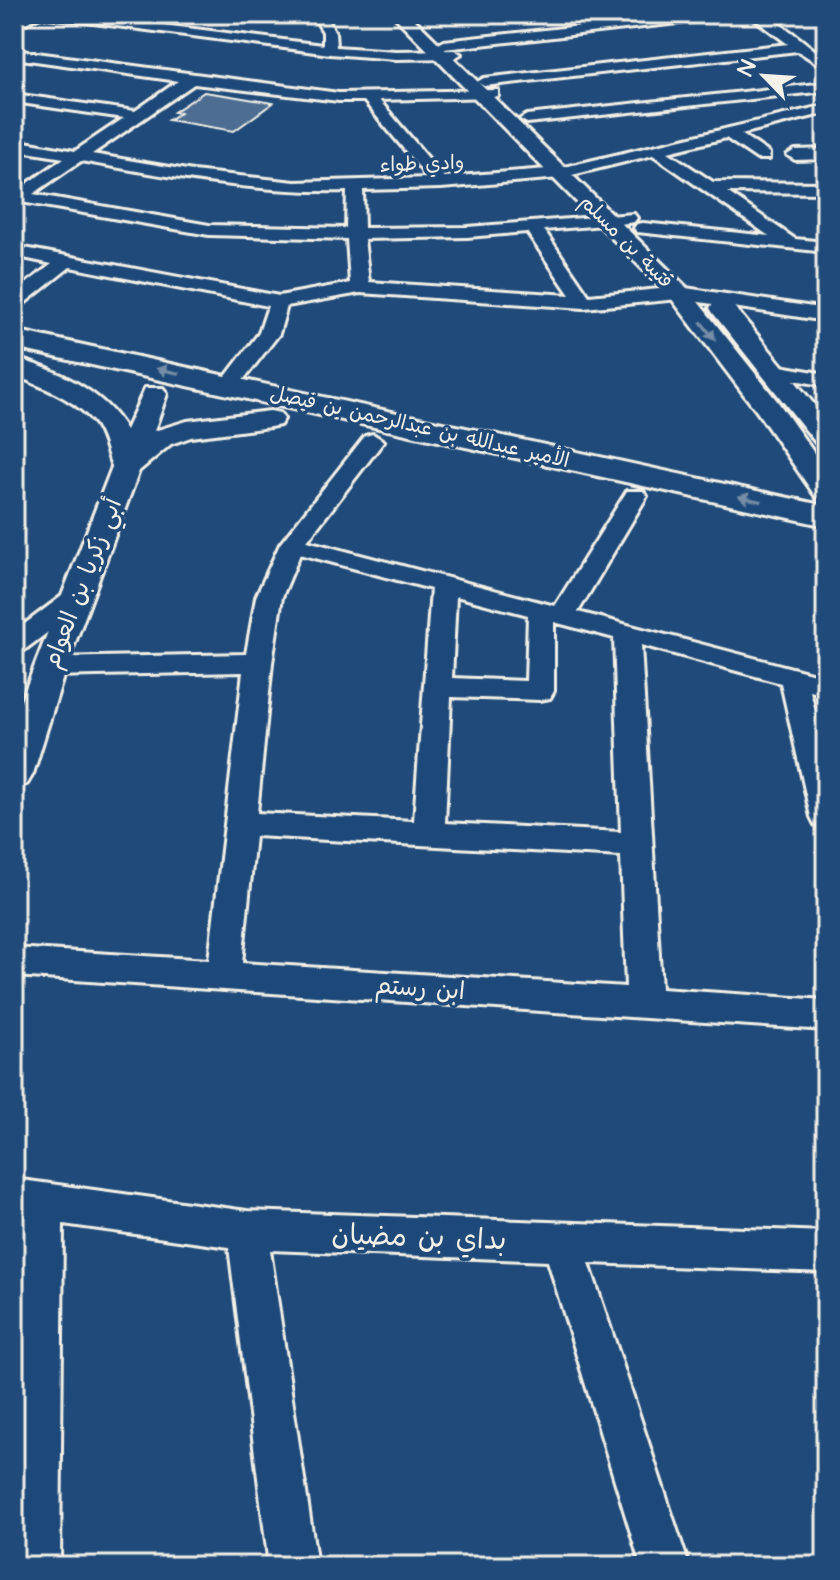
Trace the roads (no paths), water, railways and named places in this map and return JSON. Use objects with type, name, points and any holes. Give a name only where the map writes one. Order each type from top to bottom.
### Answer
[{"type":"main road","name":"الأمير عبدالله بن عبدالرحمن بن فيصل","points":[[14,339],[826,516]]},
{"type":"main road","name":"الأمير عبدالله بن عبدالرحمن بن فيصل","points":[[14,365],[826,539]]},
{"type":"street","points":[[14,25],[35,14]]},
{"type":"street","points":[[45,14],[330,50],[446,51],[605,38],[635,18],[724,14]]},
{"type":"street","points":[[105,22],[120,14]]},
{"type":"street","points":[[318,14],[329,32],[330,50]]},
{"type":"street","name":"قتيبة بن مسلم","points":[[400,14],[446,51],[568,171],[636,223],[715,300],[826,437]]},
{"type":"street","name":"قتيبة بن مسلم","points":[[414,14],[446,51]]},
{"type":"street","points":[[754,14],[826,65]]},
{"type":"street","points":[[635,18],[778,120]]},
{"type":"street","points":[[142,72],[206,35]]},
{"type":"street","points":[[605,38],[638,63]]},
{"type":"street","points":[[14,54],[261,89],[369,97],[486,89],[638,63],[802,47]]},
{"type":"street","points":[[14,73],[41,58]]},
{"type":"street","points":[[16,199],[191,79]]},
{"type":"street","points":[[527,119],[826,87]]},
{"type":"street","name":"قتيبة بن مسلم","points":[[486,89],[527,119],[604,219],[679,293],[768,408],[826,491]]},
{"type":"street","points":[[369,97],[441,183]]},
{"type":"street","points":[[14,98],[140,116]]},
{"type":"street","name":"وادي طواء","points":[[14,145],[222,179],[295,187],[441,183],[568,171],[778,120],[823,113]]},
{"type":"street","points":[[729,133],[763,156]]},
{"type":"street","points":[[655,150],[792,243]]},
{"type":"street","points":[[795,155],[826,154]]},
{"type":"street","points":[[355,186],[360,287]]},
{"type":"street","points":[[712,187],[826,188]]},
{"type":"street","points":[[16,199],[209,230],[467,232],[604,219],[826,247]]},
{"type":"street","points":[[532,226],[584,302]]},
{"type":"street","points":[[14,251],[279,302],[360,287],[584,302],[679,293],[826,315]]},
{"type":"street","points":[[14,302],[67,261]]},
{"type":"street","points":[[230,384],[269,334],[279,302]]},
{"type":"street","name":"الأمير عبدالله بن عبدالرحمن بن فيصل","points":[[14,365],[54,382],[89,403],[108,422],[126,467],[161,438],[187,429],[223,422],[270,419]]},
{"type":"street","points":[[775,371],[826,380]]},
{"type":"street","name":"أبي زكريا بن العوام","points":[[14,774],[49,667],[154,394]]},
{"type":"street","points":[[224,975],[258,663],[269,597],[292,544],[373,441]]},
{"type":"street","points":[[438,687],[540,691],[552,613],[635,496]]},
{"type":"street","points":[[292,544],[826,686]]},
{"type":"street","points":[[429,834],[444,584]]},
{"type":"street","points":[[14,645],[75,599]]},
{"type":"street","points":[[627,633],[644,1003]]},
{"type":"street","points":[[49,667],[258,663]]},
{"type":"street","points":[[793,677],[826,817]]},
{"type":"street","points":[[241,824],[637,845]]},
{"type":"street","name":"ابن رستم","points":[[14,962],[826,1015]]},
{"type":"street","points":[[29,1200],[36,1566]]},
{"type":"street","name":"بداي بن مضيان","points":[[29,1200],[247,1230],[826,1252]]},
{"type":"street","points":[[247,1230],[293,1566]]},
{"type":"street","points":[[562,1242],[665,1566]]}]
